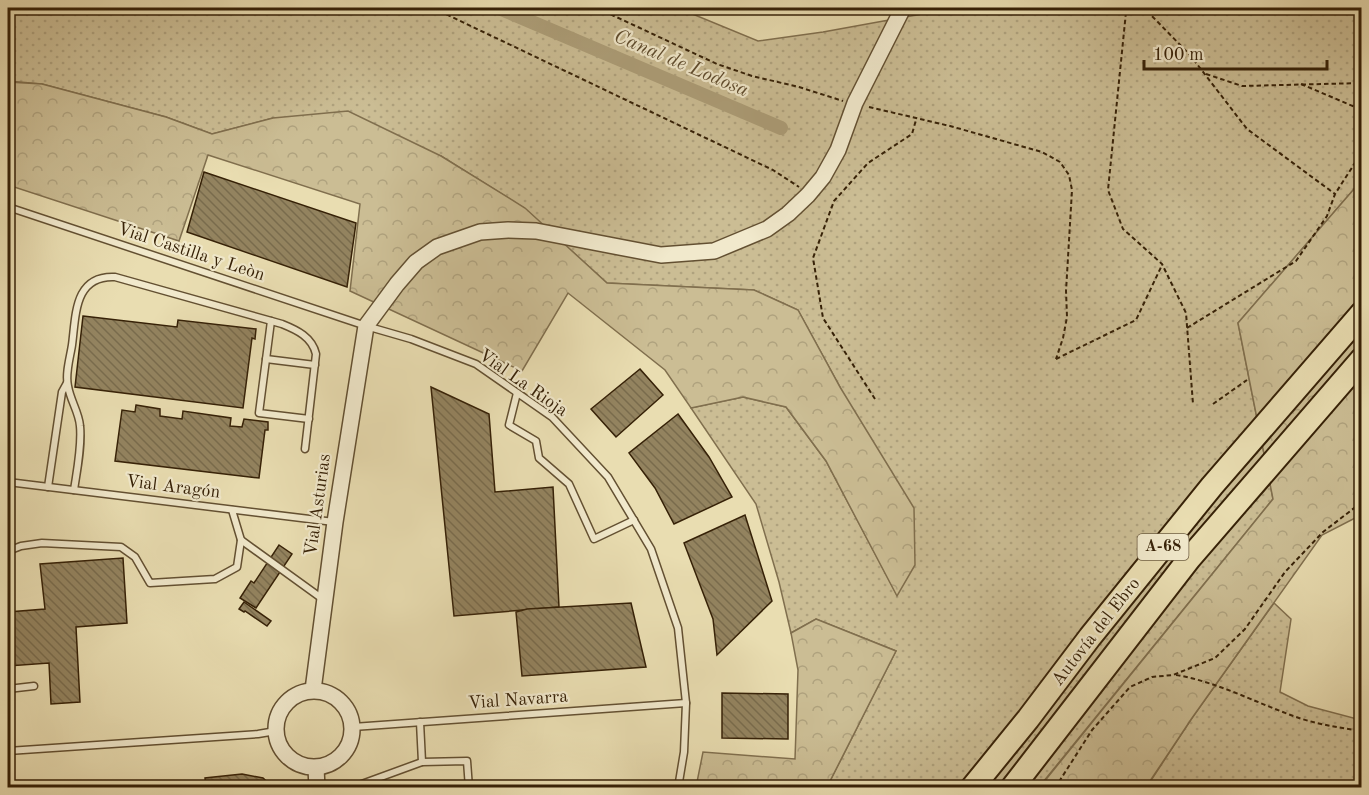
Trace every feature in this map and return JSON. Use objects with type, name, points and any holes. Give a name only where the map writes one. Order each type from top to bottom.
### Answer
[{"type":"highway","name":"Autovía del Ebro","points":[[972,788],[1212,486],[1362,313]]},
{"type":"highway","name":"Autovía del Ebro","points":[[1012,788],[1189,560],[1362,359]]},
{"type":"street","points":[[366,326],[416,262],[437,248],[470,235],[508,230],[536,231],[660,255],[714,251],[740,242],[766,229],[788,214],[823,177],[838,150],[855,103],[903,8]]},
{"type":"street","name":"Vial Asturias","points":[[313,690],[335,522],[366,326]]},
{"type":"street","points":[[313,690],[327,693],[340,700],[349,713],[353,727],[351,742],[343,755],[331,764],[316,768],[301,765],[288,758],[280,746],[276,731],[278,716],[286,703],[298,694],[313,690]]},
{"type":"street","points":[[316,768],[318,788]]},
{"type":"lane","name":"Vial Castilla y Leòn","points":[[8,207],[366,326]]},
{"type":"lane","points":[[48,487],[62,392],[67,383],[77,306],[87,286],[99,279],[116,277],[271,321],[292,328],[309,340],[316,354],[305,450]]},
{"type":"lane","points":[[271,321],[259,413],[309,420]]},
{"type":"lane","name":"Vial La Rioja","points":[[366,326],[411,339],[476,364],[552,417],[608,477],[651,549],[678,628],[686,703],[684,752],[678,788]]},
{"type":"lane","points":[[266,359],[315,365]]},
{"type":"lane","points":[[67,383],[80,426],[74,490]]},
{"type":"lane","points":[[517,393],[509,425],[536,441],[539,458],[569,484],[594,539],[634,520]]},
{"type":"lane","name":"Vial Aragón","points":[[8,482],[335,522]]},
{"type":"lane","points":[[8,551],[21,546],[42,543],[120,547],[135,557],[150,583],[215,579],[237,567],[241,540],[232,510]]},
{"type":"lane","points":[[241,540],[324,601]]},
{"type":"lane","points":[[8,689],[34,686]]},
{"type":"lane","name":"Vial Navarra","points":[[353,727],[686,703]]},
{"type":"lane","points":[[420,722],[422,762]]},
{"type":"lane","points":[[8,751],[276,731]]},
{"type":"lane","points":[[359,788],[359,785],[422,762],[467,760],[469,788]]},
{"type":"path","points":[[433,8],[773,170],[808,195]]},
{"type":"path","points":[[597,8],[717,64],[752,76],[799,87],[834,100],[950,126],[1042,152],[1060,162],[1069,175],[1072,190],[1067,317],[1056,359],[1136,320],[1162,264]]},
{"type":"path","points":[[1132,8],[1126,12],[1108,190],[1123,229],[1162,264],[1186,313],[1193,404]]},
{"type":"path","points":[[1140,8],[1146,10],[1206,74],[1248,129],[1335,194]]},
{"type":"path","points":[[1206,74],[1242,86],[1278,87],[1299,84],[1362,83]]},
{"type":"path","points":[[1299,84],[1362,110]]},
{"type":"path","points":[[876,399],[823,318],[813,258],[834,201],[868,163],[912,134],[917,119]]},
{"type":"path","points":[[1187,328],[1296,261],[1327,216],[1335,194],[1362,152]]},
{"type":"path","points":[[1213,405],[1247,380]]},
{"type":"path","points":[[1173,675],[1215,658],[1245,629],[1285,572],[1323,532],[1362,502]]},
{"type":"path","points":[[1055,788],[1092,730],[1130,687],[1152,677],[1173,675],[1196,678],[1326,726],[1362,731]]},
{"type":"green space","points":[[8,8],[678,8],[758,41],[823,32],[955,8],[1283,8],[1361,14],[1361,183],[1238,323],[1273,499],[1039,787],[827,787],[896,651],[816,619],[791,633],[756,504],[691,408],[743,397],[786,407],[826,461],[897,595],[840,387],[798,310],[754,290],[607,283],[524,208],[441,156],[273,118],[212,134],[166,117],[42,84],[8,81]]},
{"type":"green space","points":[[8,82],[42,84],[166,117],[212,134],[273,118],[348,111],[441,156],[525,208],[607,283],[754,290],[798,310],[840,387],[914,508],[915,565],[897,596],[826,461],[786,407],[743,397],[691,408],[665,370],[568,293],[522,371],[350,291],[360,204],[208,155],[179,241],[8,185]]},
{"type":"green space","points":[[1361,183],[1361,515],[1322,535],[1146,787],[1039,788],[1273,499],[1238,323]]},
{"type":"green space","points":[[1274,603],[1291,619],[1280,692],[1308,706],[1361,720],[1361,787],[1146,788],[1192,718]]},
{"type":"green space","points":[[816,619],[896,651],[827,787],[696,787],[703,752],[795,759],[798,670],[791,633]]},
{"type":"building","points":[[204,172],[356,223],[347,287],[187,232]]},
{"type":"building","points":[[83,316],[177,327],[178,320],[256,329],[255,339],[252,338],[243,408],[75,387]]},
{"type":"building","points":[[640,369],[663,395],[616,437],[591,409]]},
{"type":"building","points":[[431,387],[489,414],[495,492],[553,487],[559,607],[454,616]]},
{"type":"building","points":[[136,405],[160,409],[160,416],[182,419],[183,411],[231,418],[230,426],[242,427],[244,419],[268,422],[259,478],[115,461],[122,410],[135,412]]},
{"type":"building","points":[[678,414],[709,457],[732,497],[674,524],[655,488],[629,453]]},
{"type":"building","points":[[745,515],[772,601],[717,655],[713,619],[684,543]]},
{"type":"building","points":[[279,545],[292,554],[256,608],[240,598],[251,581],[254,583]]},
{"type":"building","points":[[123,558],[127,623],[76,627],[80,702],[51,704],[49,663],[8,666],[8,612],[45,609],[40,564]]},
{"type":"building","points":[[244,602],[271,621],[267,626],[239,609]]},
{"type":"building","points":[[631,603],[646,667],[522,676],[516,612],[527,609]]},
{"type":"building","points":[[722,693],[788,694],[788,739],[722,738]]},
{"type":"building","points":[[242,774],[263,778],[274,788],[206,788],[205,778]]},
{"type":"waterway","name":"Canal de Lodosa","points":[[499,8],[781,128]]}]
